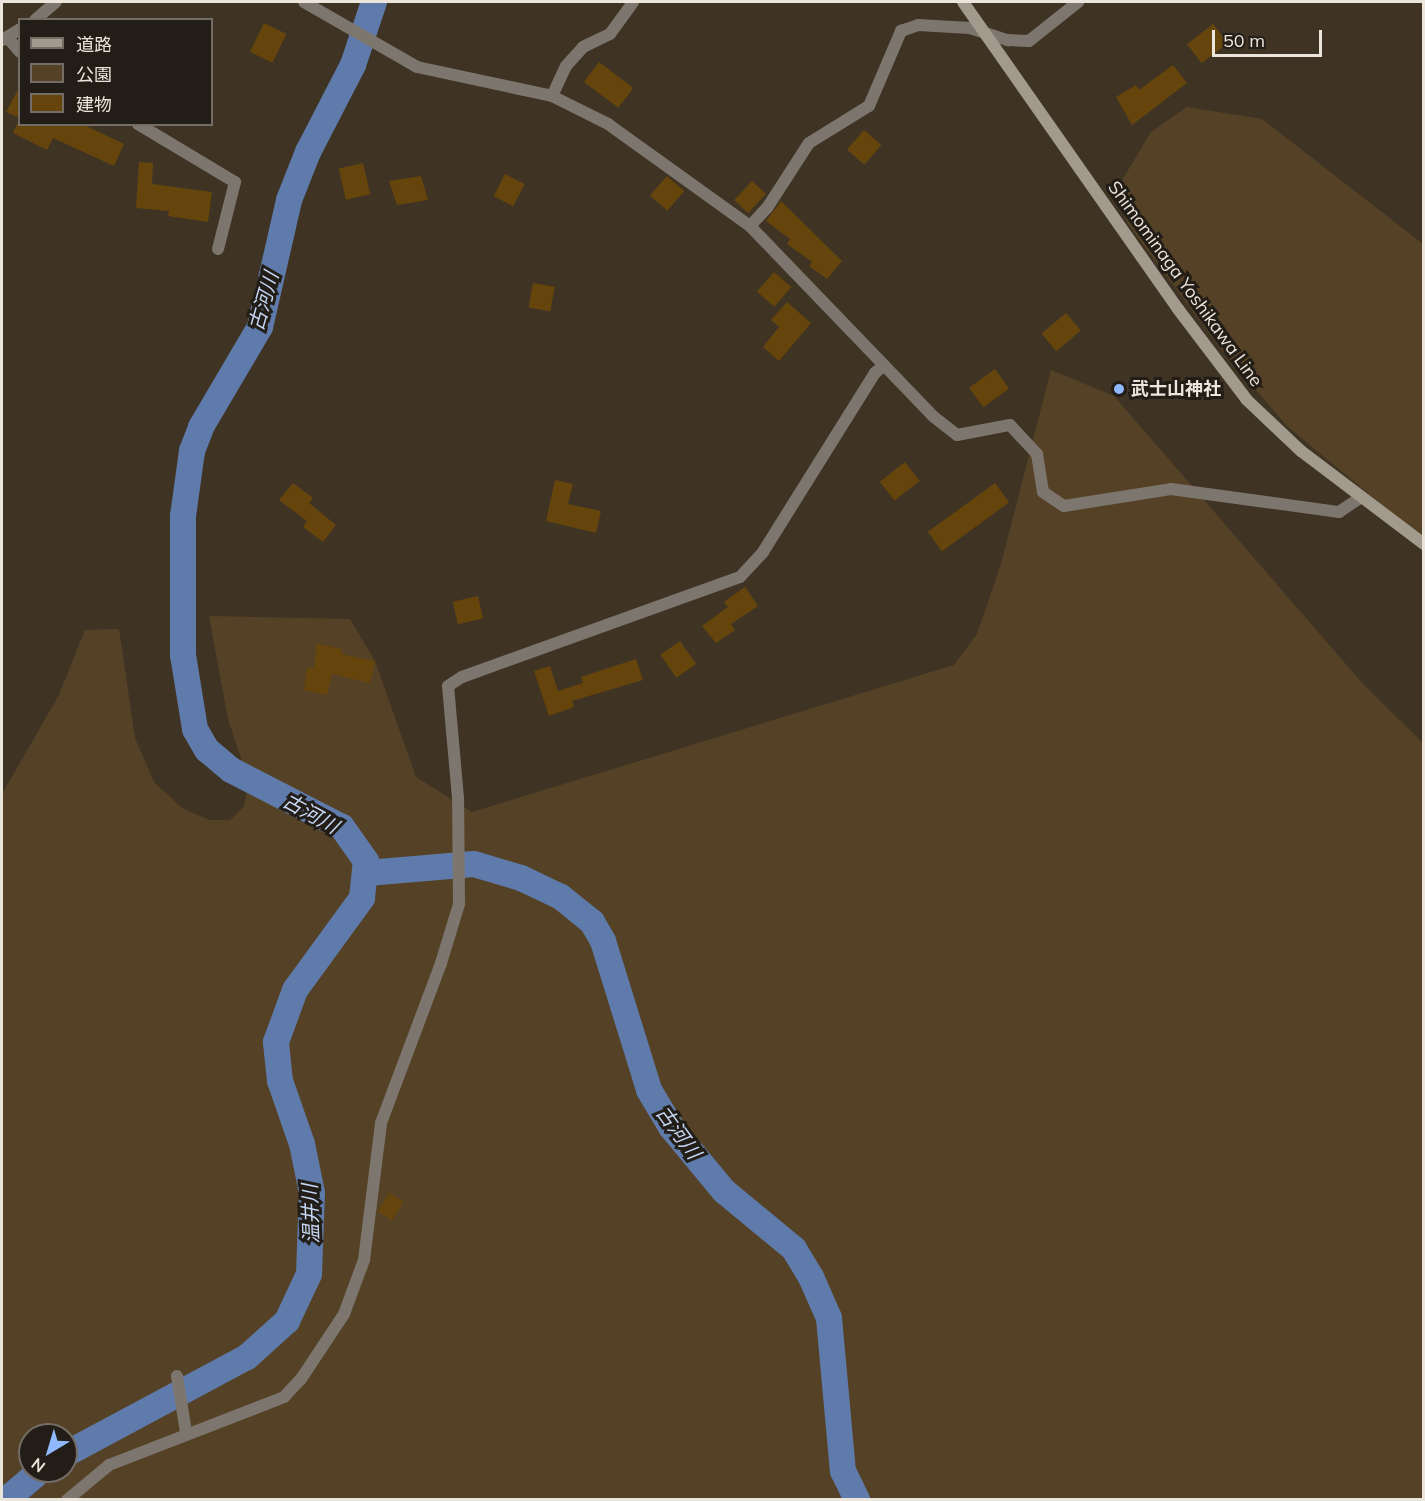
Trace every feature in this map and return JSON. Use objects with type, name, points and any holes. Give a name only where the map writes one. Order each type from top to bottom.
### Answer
[{"type":"main road","name":"Shimominaga Yoshikawa Line","points":[[963,2],[1178,309],[1247,400],[1301,451],[1424,544]]},
{"type":"street","points":[[36,18],[56,2]]},
{"type":"street","points":[[304,2],[417,67],[552,96],[608,124],[750,226],[884,365],[957,435],[1010,425],[1037,454],[1043,492],[1064,506],[1171,489],[1339,512],[1360,497]]},
{"type":"street","points":[[552,96],[566,66],[583,47],[610,34],[633,2]]},
{"type":"street","points":[[750,226],[767,208],[809,143],[869,106],[901,31],[918,26],[970,27],[985,34],[1029,41],[1078,2]]},
{"type":"street","points":[[18,30],[4,38],[18,50]]},
{"type":"street","points":[[141,126],[235,182],[218,249]]},
{"type":"street","points":[[67,1500],[109,1465],[187,1429],[284,1396],[301,1379],[344,1314],[364,1260],[381,1123],[448,944],[461,887],[458,798],[448,686],[462,677],[740,577],[763,552],[884,365]]},
{"type":"street","points":[[177,1376],[187,1429]]},
{"type":"green space","points":[[1187,107],[1262,119],[1423,244],[1423,539],[1287,426],[1220,348],[1128,224],[1115,192],[1151,132]]},
{"type":"green space","points":[[1051,370],[1114,396],[1363,684],[1423,743],[1423,1499],[2,1500],[2,794],[59,695],[85,630],[119,629],[135,738],[154,782],[182,808],[209,820],[230,820],[244,806],[249,782],[228,719],[209,616],[350,619],[375,661],[416,777],[472,812],[954,665],[977,634],[1001,564]]},
{"type":"building","points":[[264,23],[286,34],[272,63],[250,52]]},
{"type":"building","points":[[1213,24],[1228,43],[1202,63],[1187,44]]},
{"type":"building","points":[[599,62],[633,88],[618,108],[584,82]]},
{"type":"building","points":[[1173,65],[1187,83],[1132,125],[1116,97],[1136,85],[1139,90]]},
{"type":"building","points":[[18,90],[18,117],[6,112]]},
{"type":"building","points":[[17,124],[18,126],[86,126],[124,144],[114,166],[53,138],[47,150],[13,133]]},
{"type":"building","points":[[864,130],[881,145],[864,165],[847,150]]},
{"type":"building","points":[[139,162],[153,163],[152,184],[212,192],[208,222],[168,216],[169,211],[136,208]]},
{"type":"building","points":[[363,163],[370,194],[346,200],[339,169]]},
{"type":"building","points":[[505,174],[525,184],[513,206],[494,196]]},
{"type":"building","points":[[421,176],[428,200],[397,205],[389,181]]},
{"type":"building","points":[[667,176],[684,191],[667,211],[650,196]]},
{"type":"building","points":[[752,181],[766,194],[748,213],[734,200]]},
{"type":"building","points":[[781,201],[842,261],[827,279],[809,266],[812,262],[787,244],[790,239],[766,221]]},
{"type":"building","points":[[774,272],[791,287],[774,307],[757,292]]},
{"type":"building","points":[[533,283],[555,287],[550,311],[529,308]]},
{"type":"building","points":[[787,302],[811,323],[779,361],[763,347],[779,327],[771,320]]},
{"type":"building","points":[[1066,313],[1081,331],[1056,351],[1041,334]]},
{"type":"building","points":[[995,369],[1009,388],[983,407],[969,388]]},
{"type":"building","points":[[905,462],[920,481],[895,501],[880,482]]},
{"type":"building","points":[[555,480],[573,484],[568,504],[601,511],[596,533],[546,521]]},
{"type":"building","points":[[293,483],[313,498],[309,503],[336,525],[323,542],[303,527],[307,521],[279,500]]},
{"type":"building","points":[[995,483],[1009,502],[942,551],[928,532]]},
{"type":"building","points":[[745,587],[758,606],[731,624],[735,630],[716,643],[702,626],[728,607],[724,602]]},
{"type":"building","points":[[478,596],[483,618],[458,624],[453,602]]},
{"type":"building","points":[[680,641],[696,664],[676,678],[660,655]]},
{"type":"building","points":[[317,644],[342,649],[341,654],[375,661],[370,683],[332,674],[327,695],[304,690],[307,668],[314,669]]},
{"type":"building","points":[[636,659],[643,680],[572,701],[574,707],[549,716],[534,671],[550,666],[558,691],[583,683],[581,677]]},
{"type":"building","points":[[389,1193],[404,1202],[392,1221],[378,1212]]},
{"type":"waterway","name":"古河川","points":[[78,1448],[247,1357],[287,1321],[309,1274],[312,1193],[302,1144],[280,1081],[276,1042],[295,990],[362,898],[366,861],[342,827],[231,770],[207,750],[195,729],[183,655],[183,516],[192,451],[201,427],[260,327],[289,200],[308,152],[353,65],[374,2]]},
{"type":"waterway","name":"古河川","points":[[367,873],[474,864],[521,878],[561,897],[592,922],[603,941],[649,1090],[671,1127],[724,1191],[794,1249],[811,1277],[829,1318],[843,1471],[857,1500]]},
{"type":"waterway","name":"温井川","points":[[6,1500],[26,1483]]},
{"type":"place","name":"武士山神社","points":[[1119,389]]}]
